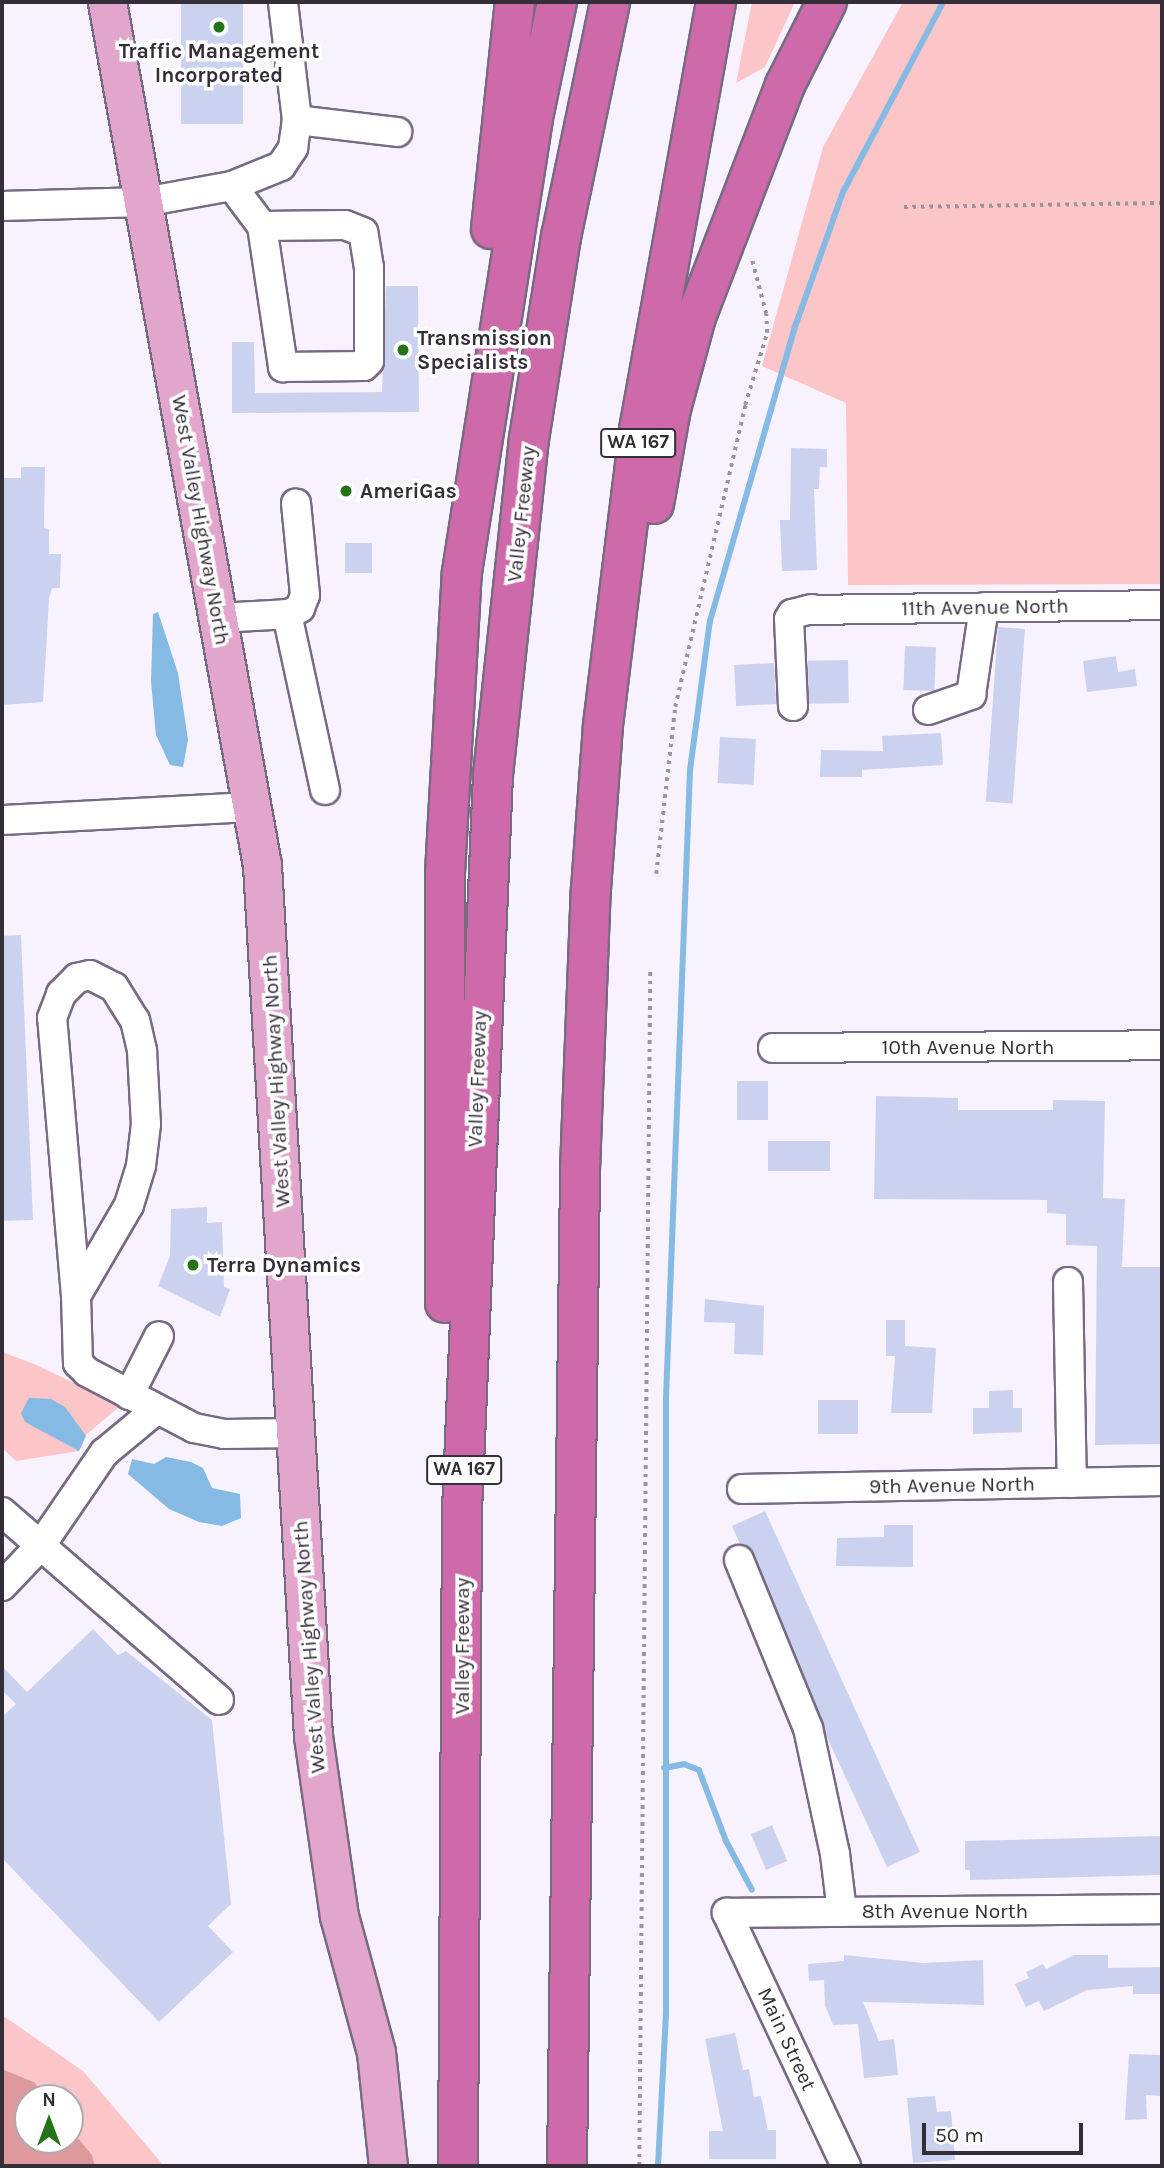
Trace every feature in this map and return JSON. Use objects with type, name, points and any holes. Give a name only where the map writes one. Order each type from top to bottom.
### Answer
[{"type":"highway","points":[[462,1511],[445,1404],[445,873],[462,572],[464,469],[515,2]]},
{"type":"highway","points":[[462,572],[535,108],[557,2]]},
{"type":"highway","name":"Valley Freeway","points":[[458,2166],[462,1511],[493,775],[529,439],[561,237],[610,2]]},
{"type":"highway","name":"WA 167","points":[[567,2166],[580,1170],[591,890],[603,725],[639,430],[678,194],[716,2]]},
{"type":"highway","points":[[591,890],[632,625],[671,410],[696,317],[736,208],[785,85],[827,2]]},
{"type":"main road","name":"West Valley Highway North","points":[[107,2],[251,807],[269,950],[313,1736],[330,1869],[376,2052],[388,2166]]},
{"type":"street","points":[[2,206],[144,202],[232,186],[281,166],[293,148],[297,120],[283,2]]},
{"type":"street","points":[[297,120],[397,132]]},
{"type":"street","points":[[232,186],[262,226],[283,367],[364,366],[369,361],[369,268],[363,232],[345,225],[262,226]]},
{"type":"street","points":[[218,618],[288,614],[300,608],[305,595],[296,503]]},
{"type":"street","name":"11th Avenue North","points":[[793,706],[789,620],[792,614],[810,609],[1162,605]]},
{"type":"street","points":[[928,710],[971,695],[984,607]]},
{"type":"street","points":[[288,614],[325,790]]},
{"type":"street","points":[[2,821],[251,807]]},
{"type":"street","points":[[76,1296],[129,1205],[141,1166],[146,1124],[142,1051],[135,1020],[114,987],[90,975],[77,978],[61,994],[52,1018],[76,1296],[78,1363],[156,1409],[208,1432],[295,1433]]},
{"type":"street","name":"10th Avenue North","points":[[773,1048],[1162,1045]]},
{"type":"street","points":[[1068,1282],[1072,1483]]},
{"type":"street","points":[[130,1395],[159,1336]]},
{"type":"street","points":[[2,1586],[40,1545],[104,1453],[156,1409]]},
{"type":"street","name":"9th Avenue North","points":[[742,1489],[1162,1481]]},
{"type":"street","points":[[2,1512],[219,1700]]},
{"type":"street","points":[[739,1560],[808,1728],[835,1854],[842,1912]]},
{"type":"street","name":"8th Avenue North","points":[[727,1913],[1162,1909]]},
{"type":"street","name":"Main Street","points":[[727,1913],[846,2166]]},
{"type":"path","points":[[904,207],[1162,203]]},
{"type":"path","points":[[656,874],[675,707],[745,405],[767,333],[766,314],[736,208]]},
{"type":"path","points":[[639,2166],[650,971]]},
{"type":"shaded area","points":[[752,2],[795,2],[765,67],[736,83]]},
{"type":"shaded area","points":[[903,2],[1162,2],[1162,584],[848,585],[846,403],[762,366],[823,147]]},
{"type":"shaded area","points":[[2,1352],[121,1405],[86,1435],[79,1451],[16,1461],[2,1448]]},
{"type":"shaded area","points":[[2,2015],[83,2071],[164,2166],[95,2166],[92,2155],[84,2145],[84,2084],[36,2084],[2,2069]]},
{"type":"shaded area","points":[[2,2069],[36,2084],[14,2084],[14,2154],[84,2154],[84,2145],[92,2155],[95,2166],[2,2166]]},
{"type":"water","points":[[158,612],[178,673],[188,740],[183,767],[170,765],[156,735],[151,682],[153,614]]},
{"type":"water","points":[[29,1398],[51,1399],[65,1407],[86,1436],[79,1451],[25,1422],[21,1413]]},
{"type":"water","points":[[166,1457],[191,1462],[203,1468],[212,1488],[240,1494],[241,1518],[222,1526],[199,1522],[169,1509],[128,1474],[132,1459],[154,1464]]},
{"type":"building","points":[[181,2],[243,2],[243,124],[181,124]]},
{"type":"building","points":[[386,286],[418,286],[419,412],[232,413],[232,342],[254,342],[255,393],[382,392]]},
{"type":"building","points":[[791,448],[827,449],[827,467],[820,467],[819,489],[814,489],[817,570],[782,571],[780,520],[790,520]]},
{"type":"building","points":[[21,467],[45,467],[44,528],[49,529],[49,554],[61,554],[60,588],[52,588],[49,599],[43,702],[2,705],[2,478],[21,478]]},
{"type":"building","points":[[345,543],[372,543],[372,573],[345,573]]},
{"type":"building","points":[[998,627],[1025,629],[1013,803],[986,802]]},
{"type":"building","points":[[905,646],[936,647],[934,691],[903,690]]},
{"type":"building","points":[[1116,656],[1118,672],[1135,669],[1137,686],[1087,692],[1083,661]]},
{"type":"building","points":[[848,660],[849,703],[809,704],[808,661]]},
{"type":"building","points":[[774,663],[776,704],[736,706],[734,665]]},
{"type":"building","points":[[941,733],[943,765],[862,770],[862,777],[820,777],[821,750],[883,751],[882,736]]},
{"type":"building","points":[[720,737],[756,739],[754,785],[718,783]]},
{"type":"building","points":[[21,935],[33,1220],[2,1221],[2,936]]},
{"type":"building","points":[[737,1081],[768,1081],[768,1120],[737,1120]]},
{"type":"building","points":[[876,1096],[958,1098],[958,1110],[1053,1110],[1053,1100],[1105,1101],[1103,1198],[1125,1199],[1122,1267],[1162,1267],[1162,1444],[1095,1445],[1097,1246],[1066,1245],[1066,1214],[1047,1213],[1047,1200],[874,1199]]},
{"type":"building","points":[[768,1141],[830,1141],[830,1171],[768,1171]]},
{"type":"building","points":[[207,1207],[207,1223],[222,1222],[224,1287],[230,1289],[220,1317],[158,1286],[170,1256],[171,1209]]},
{"type":"building","points":[[705,1299],[764,1306],[763,1355],[734,1354],[735,1323],[704,1322]]},
{"type":"building","points":[[886,1320],[905,1320],[905,1346],[936,1348],[932,1413],[891,1413],[895,1356],[886,1356]]},
{"type":"building","points":[[1013,1390],[1013,1408],[1022,1408],[1022,1432],[973,1434],[973,1408],[989,1408],[989,1391]]},
{"type":"building","points":[[818,1400],[858,1400],[858,1434],[818,1434]]},
{"type":"building","points":[[765,1511],[920,1852],[887,1867],[826,1735],[754,1554],[740,1544],[732,1526]]},
{"type":"building","points":[[884,1525],[913,1525],[913,1567],[836,1566],[837,1538],[884,1537]]},
{"type":"building","points":[[93,1629],[118,1655],[126,1651],[212,1720],[231,1904],[208,1926],[233,1952],[159,2022],[2,1858],[2,1717],[16,1704],[2,1690],[2,1666],[27,1692]]},
{"type":"building","points":[[772,1825],[787,1861],[766,1870],[751,1834]]},
{"type":"building","points":[[1162,1836],[1162,1875],[970,1880],[970,1870],[965,1870],[965,1841]]},
{"type":"building","points":[[844,1955],[923,1963],[983,1960],[984,2005],[863,2002],[879,2041],[894,2039],[898,2075],[864,2078],[858,2024],[833,2025],[825,2005],[824,1980],[809,1981],[808,1964],[844,1961]]},
{"type":"building","points":[[1074,1955],[1108,1955],[1108,1968],[1162,1967],[1162,1994],[1133,1994],[1133,1986],[1087,1990],[1044,2011],[1039,2001],[1026,2007],[1015,1984],[1029,1978],[1026,1972],[1043,1964],[1046,1969]]},
{"type":"building","points":[[735,2033],[743,2070],[749,2069],[754,2097],[761,2096],[768,2130],[776,2130],[776,2159],[709,2159],[709,2131],[723,2131],[705,2039]]},
{"type":"building","points":[[1129,2054],[1162,2055],[1162,2096],[1146,2095],[1147,2119],[1125,2120]]},
{"type":"building","points":[[935,2096],[937,2112],[951,2111],[955,2160],[913,2163],[907,2098]]},
{"type":"waterway","points":[[658,2166],[666,2014],[666,1398],[690,770],[710,621],[796,324],[843,192],[943,2]]},
{"type":"waterway","points":[[664,1768],[684,1764],[699,1770],[726,1841],[752,1890]]},
{"type":"place","name":"Traffic Management Incorporated","points":[[219,27]]},
{"type":"place","name":"Transmission Specialists","points":[[403,350]]},
{"type":"place","name":"AmeriGas","points":[[346,491]]},
{"type":"place","name":"Terra Dynamics","points":[[193,1265]]}]
